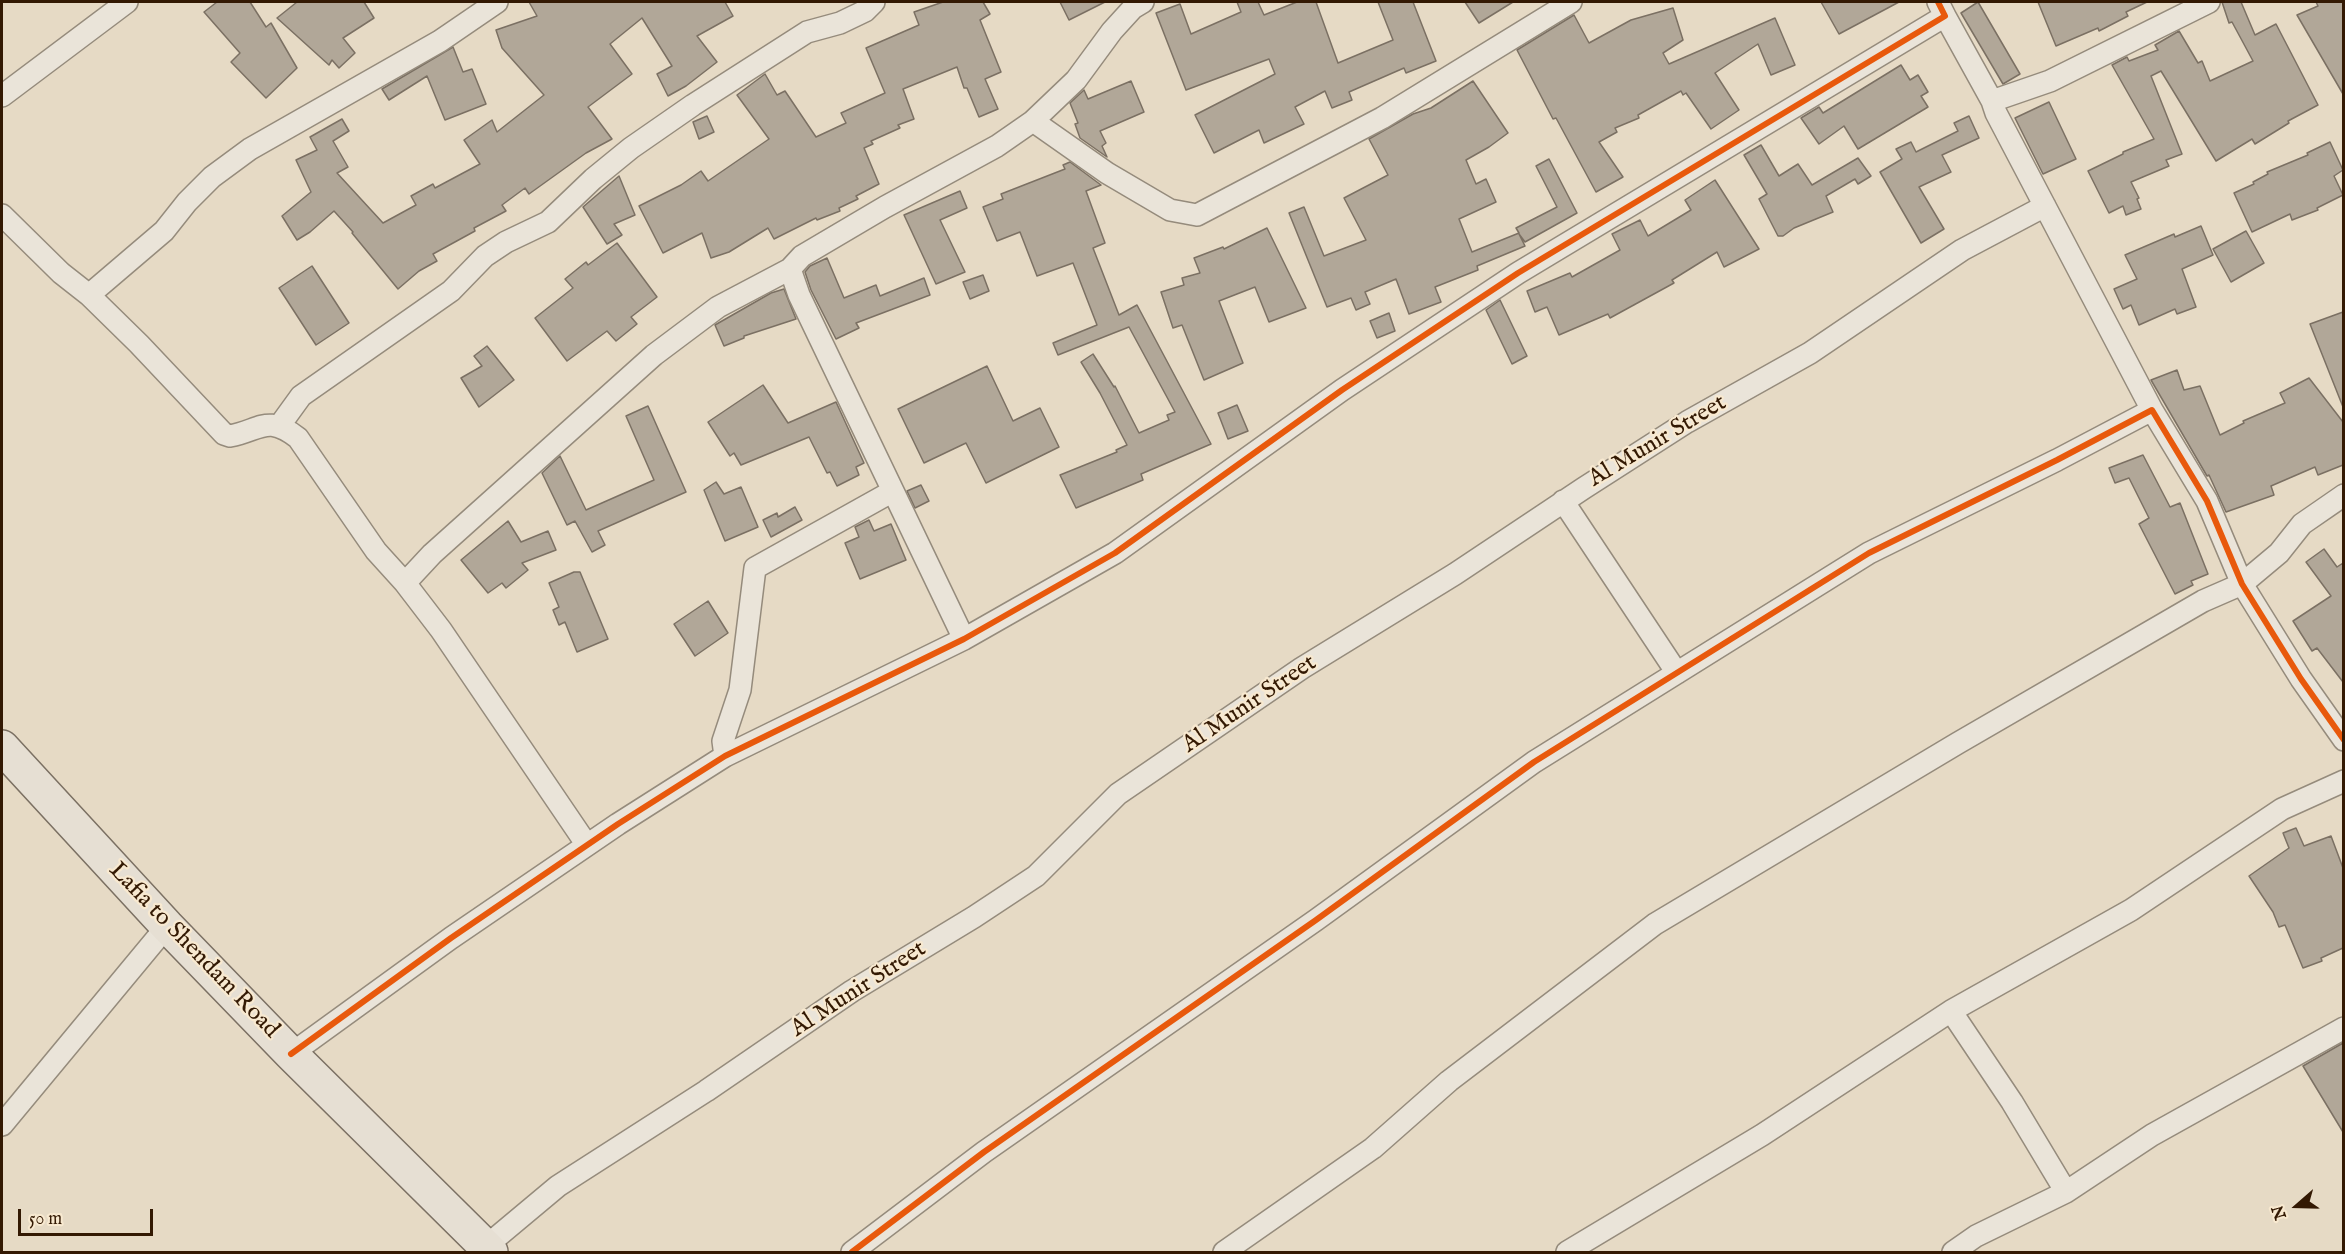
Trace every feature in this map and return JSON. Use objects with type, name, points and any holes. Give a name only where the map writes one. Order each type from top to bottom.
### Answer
[{"type":"main road","name":"Lafia to Shendam Road","points":[[2,747],[167,926],[291,1054],[488,1250]]},
{"type":"street","points":[[2,96],[127,2]]},
{"type":"street","points":[[89,295],[164,231],[187,202],[212,177],[250,149],[440,41],[496,2]]},
{"type":"street","points":[[280,425],[301,396],[452,291],[485,256],[506,242],[548,222],[593,179],[631,148],[807,32],[840,23],[865,11],[874,2]]},
{"type":"street","points":[[405,583],[432,554],[654,355],[718,307],[790,269],[802,256],[885,207],[997,146],[1033,121],[1076,80],[1112,31],[1133,8],[1143,2]]},
{"type":"street","points":[[1033,121],[1107,172],[1170,210],[1197,215],[1382,118],[1571,2]]},
{"type":"street","points":[[1992,101],[2050,81],[2209,2]]},
{"type":"street","points":[[291,1054],[451,938],[587,845],[725,756],[964,639],[1115,553],[1342,390],[1518,273],[1867,65],[1942,9],[2152,410],[2207,501],[2242,584],[2301,679],[2343,740]]},
{"type":"street","name":"Al Munir Street","points":[[488,1250],[558,1186],[706,1091],[852,992],[1036,876],[1118,794],[1302,668],[1455,574],[1563,501],[1687,422],[1810,353],[1962,250],[2045,206]]},
{"type":"street","points":[[2,215],[139,344],[224,434],[230,436],[262,425],[280,425],[298,438],[376,551],[405,583],[441,630],[587,845]]},
{"type":"street","points":[[790,269],[799,295],[964,639]]},
{"type":"street","points":[[852,1252],[984,1152],[1326,913],[1534,762],[1869,553],[2152,410]]},
{"type":"street","points":[[725,756],[723,741],[740,690],[755,568],[893,491]]},
{"type":"street","points":[[1224,1252],[1373,1148],[1449,1082],[1655,924],[1958,743],[2204,601],[2242,584],[2279,553],[2302,524],[2343,495]]},
{"type":"street","points":[[1563,501],[1677,673]]},
{"type":"street","points":[[1567,1252],[1762,1136],[1951,1011],[2131,910],[2282,809],[2343,781]]},
{"type":"street","points":[[2,1125],[167,926]]},
{"type":"street","points":[[1951,1011],[2012,1102],[2066,1192]]},
{"type":"street","points":[[1953,1252],[1976,1236],[2066,1192],[2152,1135],[2343,1028]]},
{"type":"building","points":[[217,2],[250,2],[266,27],[271,23],[297,68],[266,98],[231,62],[240,53],[204,12]]},
{"type":"building","points":[[297,2],[364,2],[374,18],[343,38],[355,53],[339,68],[332,60],[329,65],[277,18]]},
{"type":"building","points":[[529,2],[725,2],[733,16],[697,36],[717,62],[686,86],[668,96],[657,74],[672,66],[642,18],[610,44],[632,74],[588,107],[612,139],[586,153],[529,194],[525,188],[502,205],[506,211],[433,254],[437,261],[419,271],[398,289],[334,211],[297,240],[282,216],[311,192],[296,160],[317,150],[310,137],[342,119],[349,131],[333,141],[348,167],[337,173],[383,223],[416,205],[411,196],[433,184],[435,188],[480,164],[464,140],[492,120],[497,132],[544,95],[502,48],[496,30],[537,16]]},
{"type":"building","points":[[943,2],[983,2],[990,14],[980,20],[1001,72],[985,79],[998,109],[979,117],[967,88],[964,88],[957,67],[903,89],[914,119],[898,125],[900,128],[871,141],[873,144],[864,148],[879,184],[856,196],[858,199],[839,208],[840,211],[817,220],[816,218],[774,239],[768,228],[729,252],[711,258],[702,233],[663,253],[639,206],[681,185],[701,171],[708,181],[769,139],[737,95],[765,74],[777,95],[785,91],[816,137],[846,123],[841,113],[885,93],[866,48],[919,25],[914,12]]},
{"type":"building","points":[[1060,2],[1105,2],[1069,20]]},
{"type":"building","points":[[1237,2],[1258,2],[1264,15],[1297,2],[1316,2],[1338,63],[1393,40],[1378,2],[1413,2],[1436,61],[1406,73],[1404,68],[1349,92],[1352,100],[1332,108],[1325,91],[1295,107],[1304,124],[1264,143],[1259,130],[1214,153],[1195,115],[1275,74],[1269,59],[1186,90],[1156,13],[1180,4],[1191,34],[1241,12]]},
{"type":"building","points":[[1465,2],[1513,2],[1479,23]]},
{"type":"building","points":[[1821,2],[1899,2],[1839,34]]},
{"type":"building","points":[[1978,2],[2020,74],[2003,84],[1961,13]]},
{"type":"building","points":[[2038,2],[2147,2],[2126,12],[2128,16],[2099,31],[2098,28],[2056,46]]},
{"type":"building","points":[[2222,2],[2241,2],[2255,35],[2276,24],[2318,105],[2288,121],[2289,123],[2255,144],[2252,139],[2216,161],[2161,71],[2151,76],[2182,154],[2166,160],[2169,166],[2131,182],[2139,198],[2137,199],[2141,209],[2126,215],[2123,206],[2109,213],[2088,171],[2123,152],[2154,139],[2112,65],[2127,57],[2129,61],[2158,50],[2155,45],[2179,31],[2198,63],[2202,61],[2210,81],[2253,61],[2232,22],[2229,23]]},
{"type":"building","points":[[2316,2],[2343,2],[2343,94],[2297,15],[2318,6]]},
{"type":"building","points":[[1673,8],[1683,40],[1663,53],[1669,64],[1775,18],[1795,65],[1771,75],[1758,44],[1715,73],[1739,110],[1711,129],[1686,93],[1683,95],[1681,91],[1638,115],[1639,118],[1615,128],[1617,132],[1599,142],[1623,177],[1596,192],[1556,118],[1553,119],[1517,50],[1574,15],[1589,43],[1631,20]]},
{"type":"building","points":[[453,47],[463,72],[472,69],[486,104],[445,120],[427,76],[389,100],[382,89]]},
{"type":"building","points":[[1901,65],[1910,80],[1918,75],[1928,92],[1921,96],[1928,107],[1858,149],[1844,126],[1819,144],[1801,118],[1819,107],[1823,113]]},
{"type":"building","points":[[1131,81],[1144,112],[1100,131],[1106,143],[1102,146],[1107,157],[1080,138],[1075,124],[1078,123],[1070,103],[1084,90],[1088,99]]},
{"type":"building","points":[[1473,81],[1508,133],[1466,160],[1476,184],[1486,179],[1496,202],[1459,219],[1472,252],[1519,233],[1516,228],[1557,207],[1536,166],[1549,159],[1577,213],[1525,242],[1519,234],[1525,246],[1477,266],[1478,270],[1435,287],[1441,302],[1409,314],[1396,279],[1365,292],[1370,304],[1356,310],[1351,298],[1327,307],[1289,213],[1304,207],[1324,256],[1366,240],[1344,198],[1388,175],[1369,139],[1413,114],[1431,108]]},
{"type":"building","points":[[2049,102],[2076,159],[2043,174],[2015,118]]},
{"type":"building","points":[[707,116],[714,132],[699,139],[693,122]]},
{"type":"building","points":[[1969,116],[1979,138],[1942,155],[1951,172],[1919,187],[1944,229],[1921,243],[1880,172],[1902,159],[1896,149],[1911,142],[1916,152],[1958,131],[1954,123]]},
{"type":"building","points":[[2330,142],[2343,170],[2334,176],[2343,195],[2317,208],[2318,210],[2292,220],[2290,214],[2252,232],[2234,193],[2254,184],[2253,182],[2268,174],[2267,172],[2308,155],[2307,153]]},
{"type":"building","points":[[1761,145],[1779,176],[1798,164],[1812,185],[1858,158],[1871,176],[1858,184],[1855,179],[1826,196],[1833,212],[1794,228],[1783,236],[1778,236],[1759,199],[1767,194],[1744,155]]},
{"type":"building","points":[[1070,162],[1101,185],[1086,191],[1105,243],[1093,248],[1119,315],[1137,305],[1211,444],[1141,474],[1143,480],[1076,508],[1060,475],[1117,452],[1116,450],[1127,445],[1081,362],[1093,354],[1115,386],[1139,433],[1169,420],[1167,415],[1175,412],[1129,327],[1058,355],[1053,343],[1097,325],[1073,263],[1037,276],[1020,232],[997,241],[983,207],[1003,199],[1001,194],[1065,169],[1063,165]]},
{"type":"building","points":[[619,176],[635,215],[614,224],[622,235],[607,244],[583,207]]},
{"type":"building","points":[[1715,180],[1759,249],[1724,267],[1717,252],[1672,280],[1674,283],[1610,318],[1608,314],[1559,335],[1547,307],[1535,312],[1527,291],[1570,273],[1572,277],[1620,250],[1612,234],[1640,220],[1648,236],[1691,210],[1685,200]]},
{"type":"building","points":[[960,191],[967,208],[940,220],[965,272],[936,284],[904,215]]},
{"type":"building","points":[[2201,226],[2213,255],[2182,269],[2196,307],[2177,314],[2175,309],[2139,325],[2131,305],[2123,309],[2114,289],[2137,279],[2125,255],[2174,234],[2175,237]]},
{"type":"building","points":[[1267,228],[1306,308],[1269,322],[1255,287],[1219,301],[1243,363],[1204,380],[1182,325],[1173,328],[1161,292],[1184,285],[1182,278],[1200,273],[1194,258],[1223,247],[1224,249]]},
{"type":"building","points":[[2246,231],[2264,263],[2231,282],[2213,249]]},
{"type":"building","points":[[617,243],[657,297],[631,317],[637,324],[616,341],[607,331],[567,361],[535,318],[573,288],[565,279],[586,262],[588,265]]},
{"type":"building","points":[[827,258],[844,298],[876,285],[880,296],[924,278],[930,295],[856,323],[859,328],[836,339],[811,290],[805,272],[810,266]]},
{"type":"building","points":[[312,266],[349,323],[316,345],[279,288]]},
{"type":"building","points":[[983,275],[989,291],[970,299],[963,282]]},
{"type":"building","points":[[784,289],[796,319],[744,336],[724,346],[715,325],[771,293]]},
{"type":"building","points":[[1500,300],[1527,356],[1512,364],[1486,310]]},
{"type":"building","points":[[2343,312],[2343,407],[2310,324]]},
{"type":"building","points":[[1389,313],[1395,331],[1377,338],[1370,321]]},
{"type":"building","points":[[487,346],[514,380],[479,407],[461,378],[482,366],[474,356]]},
{"type":"building","points":[[987,366],[1013,421],[1040,408],[1059,447],[986,483],[966,443],[924,463],[898,409]]},
{"type":"building","points":[[2177,370],[2184,390],[2200,386],[2220,435],[2244,423],[2243,421],[2285,403],[2280,393],[2309,378],[2343,422],[2343,465],[2318,475],[2315,467],[2271,486],[2274,495],[2226,512],[2209,475],[2207,476],[2151,380]]},
{"type":"building","points":[[763,385],[788,423],[836,402],[864,463],[856,467],[859,475],[837,486],[830,472],[827,473],[809,437],[741,465],[734,453],[730,456],[708,422]]},
{"type":"building","points":[[1237,405],[1248,431],[1228,439],[1218,413]]},
{"type":"building","points":[[648,406],[686,492],[598,531],[605,545],[592,552],[575,521],[567,525],[542,473],[560,456],[586,510],[654,480],[626,416]]},
{"type":"building","points":[[2143,455],[2170,507],[2180,503],[2208,574],[2191,581],[2193,585],[2175,594],[2139,524],[2149,518],[2129,478],[2115,483],[2109,468]]},
{"type":"building","points":[[716,482],[724,494],[741,487],[758,527],[725,541],[704,490]]},
{"type":"building","points":[[921,485],[929,501],[915,508],[907,491]]},
{"type":"building","points":[[795,507],[802,520],[771,537],[763,520],[777,513],[778,517]]},
{"type":"building","points":[[869,520],[874,531],[891,524],[906,560],[860,579],[845,543],[859,537],[855,527]]},
{"type":"building","points":[[508,521],[521,542],[548,531],[556,550],[522,563],[528,570],[506,588],[502,583],[488,593],[461,560]]},
{"type":"building","points":[[2324,549],[2337,567],[2343,563],[2343,682],[2317,648],[2312,651],[2293,621],[2331,596],[2306,562]]},
{"type":"building","points":[[574,572],[580,572],[608,639],[577,652],[565,622],[559,625],[553,610],[559,607],[549,583]]},
{"type":"building","points":[[708,601],[728,633],[695,656],[674,624]]},
{"type":"building","points":[[2296,828],[2304,846],[2331,836],[2343,868],[2343,948],[2321,958],[2322,961],[2303,968],[2285,925],[2279,927],[2273,912],[2249,876],[2289,848],[2283,833]]},
{"type":"building","points":[[2343,1043],[2343,1132],[2303,1066]]},
{"type":"cycle path","points":[[291,1054],[451,938],[618,824],[725,756],[964,639],[1115,553],[1342,390],[1518,273],[1945,16],[1938,2]]},
{"type":"cycle path","points":[[852,1252],[984,1152],[1316,920],[1534,762],[1869,553],[2152,410],[2207,501],[2242,584],[2301,679],[2344,740]]}]
